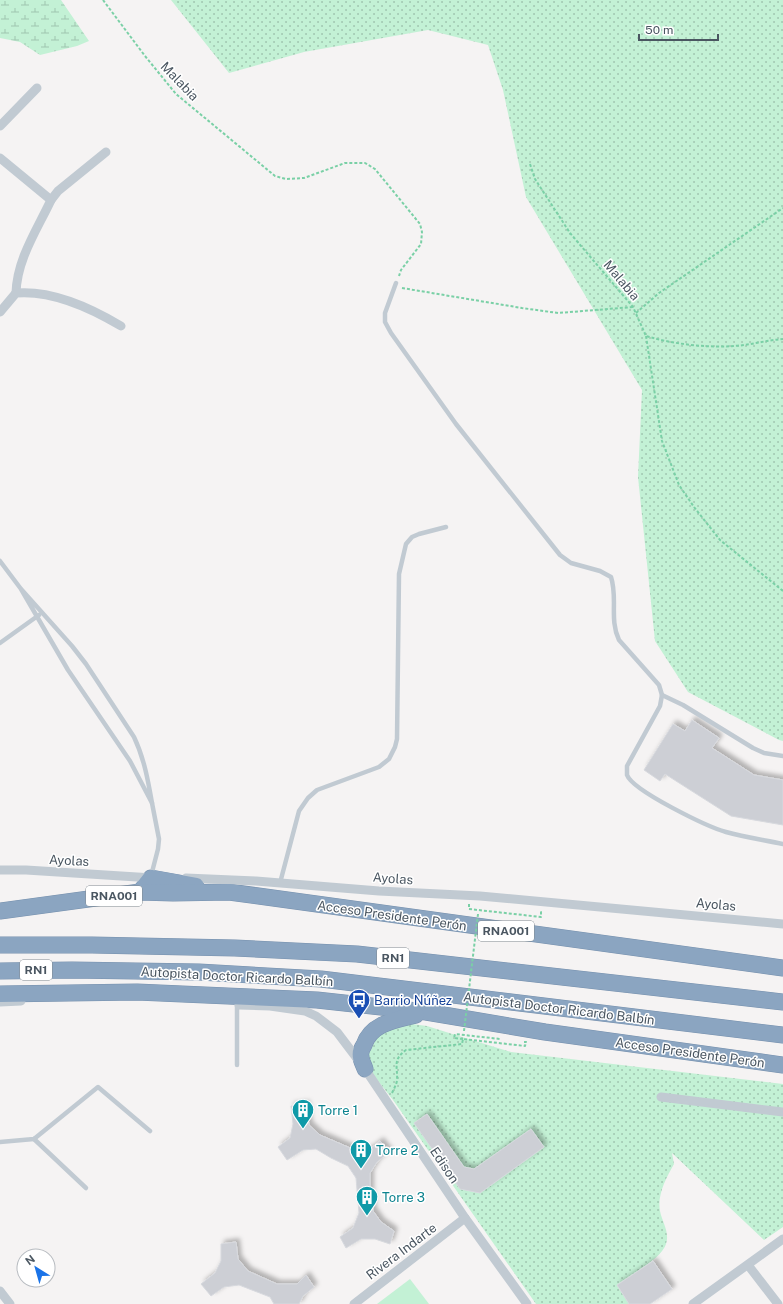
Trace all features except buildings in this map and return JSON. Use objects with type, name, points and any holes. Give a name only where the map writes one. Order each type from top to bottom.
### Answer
[{"type":"highway","points":[[140,892],[151,878],[229,892]]},
{"type":"highway","name":"Acceso Presidente Perón","points":[[0,911],[140,892],[229,892],[783,968]]},
{"type":"highway","name":"Autopista Doctor Ricardo Balbín","points":[[0,945],[235,948],[357,954],[783,1002]]},
{"type":"highway","name":"Autopista Doctor Ricardo Balbín","points":[[0,971],[72,970],[199,972],[321,979],[783,1035]]},
{"type":"highway","name":"Acceso Presidente Perón","points":[[0,994],[137,992],[317,1000],[426,1012],[545,1032],[783,1065]]},
{"type":"highway","points":[[365,1069],[360,1057],[365,1042],[370,1034],[387,1022],[426,1012]]},
{"type":"street","points":[[0,126],[37,88]]},
{"type":"street","points":[[0,312],[16,293],[16,279],[22,261],[51,200],[58,191],[106,152]]},
{"type":"street","points":[[0,158],[51,200]]},
{"type":"street","points":[[16,293],[41,293],[99,313],[121,326]]},
{"type":"street","name":"Ayolas","points":[[0,870],[26,870],[151,878],[216,879],[480,896],[783,924]]},
{"type":"street","name":"Edison","points":[[0,1002],[115,999],[237,1004],[270,1006],[298,1010],[316,1016],[337,1032],[365,1069],[465,1218],[527,1304]]},
{"type":"street","points":[[661,1097],[783,1112]]},
{"type":"street","name":"Rivera Indarte","points":[[354,1304],[465,1218]]},
{"type":"street","points":[[693,1304],[783,1239]]},
{"type":"street","points":[[748,1265],[778,1304]]},
{"type":"street","points":[[0,1290],[10,1304]]},
{"type":"lane","points":[[396,283],[385,313],[385,322],[390,333],[456,424],[560,555],[571,563],[600,571],[611,577],[614,585],[615,631],[619,640],[659,685],[662,695],[660,706],[627,766],[627,775],[633,782],[660,801],[696,820],[724,832],[783,844]]},
{"type":"lane","points":[[280,883],[299,811],[308,798],[317,790],[379,767],[389,759],[396,747],[399,574],[406,544],[412,537],[446,527]]},
{"type":"lane","points":[[0,561],[21,589],[72,646],[86,664],[134,738],[140,750],[146,771],[159,839],[151,878]]},
{"type":"lane","points":[[21,589],[68,670],[130,761],[152,803]]},
{"type":"lane","points":[[0,643],[43,613]]},
{"type":"lane","points":[[662,695],[683,705],[753,748],[764,753],[783,756]]},
{"type":"lane","points":[[236,1065],[237,1004]]},
{"type":"lane","points":[[0,1142],[34,1139],[98,1087],[150,1131]]},
{"type":"lane","points":[[34,1139],[86,1188]]},
{"type":"path","name":"Malabia","points":[[103,0],[176,94],[275,176],[286,179],[304,178],[345,163],[365,163],[375,169],[420,224],[422,232],[421,244],[401,270],[396,283]]},
{"type":"path","name":"Malabia","points":[[530,164],[534,179],[570,233],[633,307],[636,313],[646,336],[662,441],[679,485],[720,540],[783,590]]},
{"type":"path","points":[[636,313],[659,293],[783,208]]},
{"type":"path","points":[[396,283],[403,289],[558,313],[633,307]]},
{"type":"path","points":[[646,336],[673,342],[706,346],[733,346],[783,338]]},
{"type":"path","points":[[480,896],[479,905],[469,904],[469,909],[541,917],[541,912],[533,911]]},
{"type":"path","points":[[464,1031],[478,914]]},
{"type":"path","points":[[502,1039],[455,1034],[454,1038],[526,1046],[526,1042],[518,1041]]},
{"type":"path","points":[[385,1098],[392,1094],[397,1081],[396,1069],[399,1055],[406,1050],[462,1044],[463,1039]]},
{"type":"green space","points":[[0,0],[61,0],[89,41],[77,46],[40,55],[20,42],[0,38]]},
{"type":"green space","points":[[171,0],[783,0],[783,741],[688,692],[655,641],[638,477],[642,390],[526,197],[503,90],[488,45],[428,30],[304,52],[229,73]]},
{"type":"green space","points":[[412,1024],[427,1026],[511,1052],[783,1084],[783,1227],[764,1240],[672,1153],[674,1164],[665,1181],[659,1205],[667,1235],[666,1244],[652,1261],[617,1285],[629,1304],[536,1304],[393,1100],[371,1072],[369,1065],[369,1053],[378,1035],[398,1025]]},
{"type":"green space","points":[[410,1279],[429,1304],[377,1304]]},
{"type":"place","name":"Barrio Núñez","points":[[359,1020]]},
{"type":"place","name":"Torre 1","points":[[303,1130]]},
{"type":"place","name":"Torre 2","points":[[361,1170]]},
{"type":"place","name":"Torre 3","points":[[367,1216]]}]
